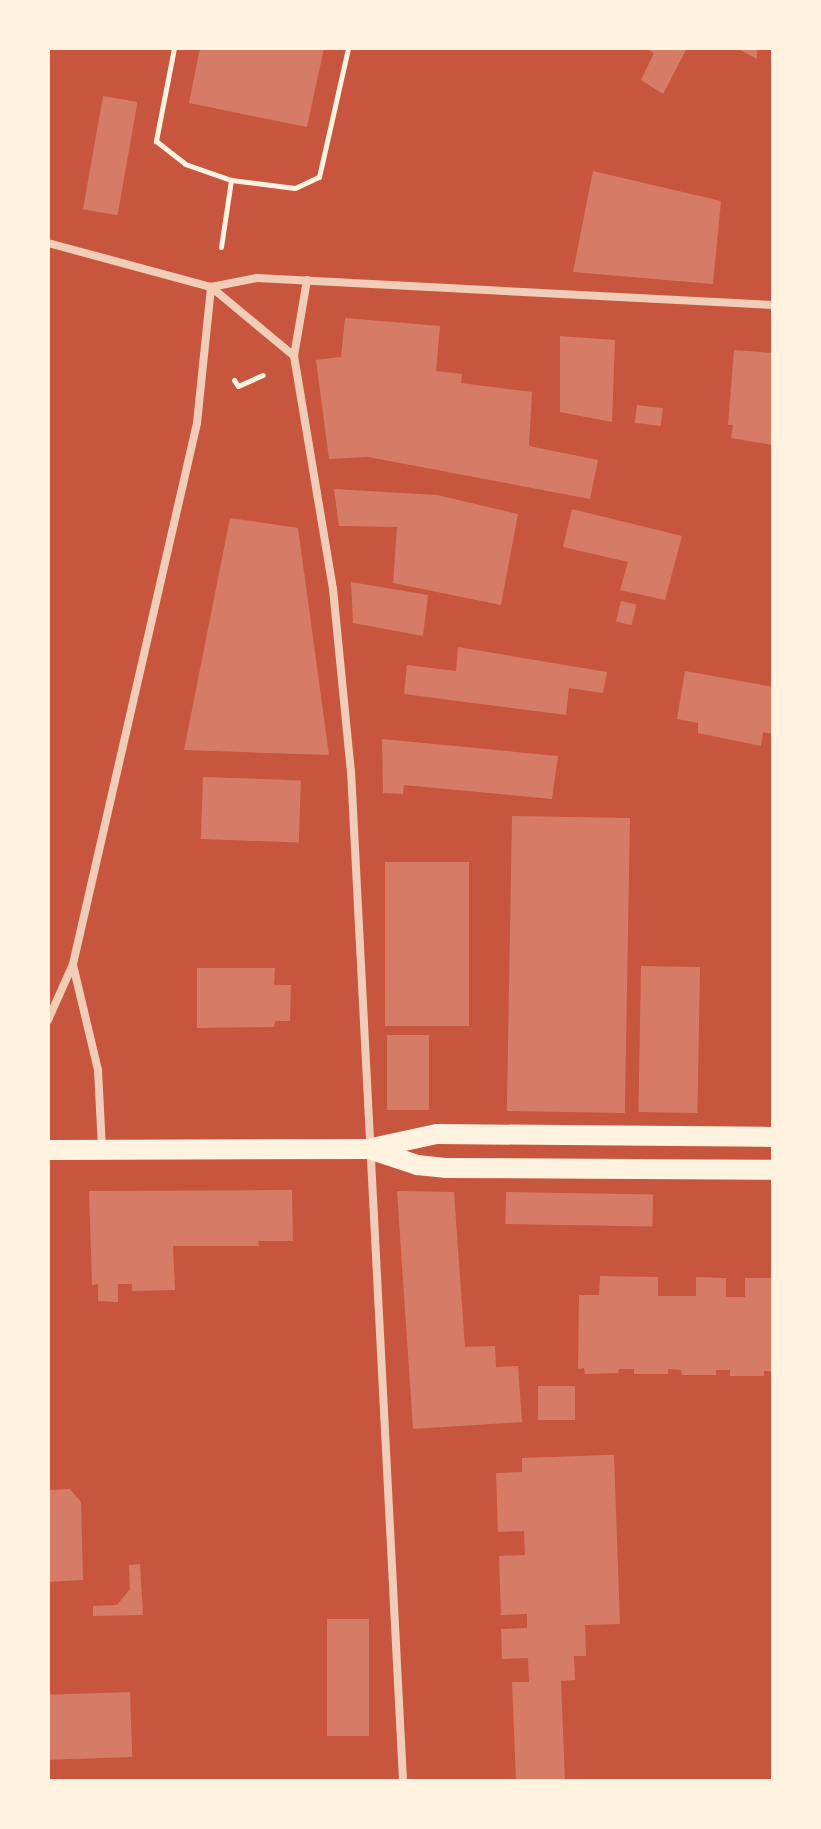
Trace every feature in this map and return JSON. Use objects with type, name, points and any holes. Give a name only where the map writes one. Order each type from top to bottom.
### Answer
[{"type":"main road","points":[[48,1150],[369,1149],[416,1136],[437,1134],[773,1137]]},
{"type":"main road","points":[[369,1149],[417,1165],[445,1168],[773,1170]]},
{"type":"street","points":[[48,243],[211,287],[294,356]]},
{"type":"street","points":[[211,287],[257,278],[773,305]]},
{"type":"street","points":[[307,280],[294,356],[333,589],[350,756],[365,993],[369,1149],[403,1781]]},
{"type":"street","points":[[48,1020],[73,964],[197,423],[211,287]]},
{"type":"street","points":[[73,964],[98,1070],[102,1150]]},
{"type":"path","points":[[174,48],[156,141],[185,164],[231,180],[295,188],[319,177],[348,48]]},
{"type":"path","points":[[221,247],[231,180]]},
{"type":"path","points":[[229,375],[238,386],[266,374],[270,366]]},
{"type":"building","points":[[200,48],[324,48],[307,127],[189,103]]},
{"type":"building","points":[[645,48],[687,48],[663,94],[641,80],[654,53]]},
{"type":"building","points":[[736,48],[757,48],[757,59]]},
{"type":"building","points":[[103,96],[137,102],[117,215],[83,209]]},
{"type":"building","points":[[593,171],[721,201],[713,284],[573,272]]},
{"type":"building","points":[[345,318],[440,326],[436,371],[462,374],[461,383],[532,392],[529,446],[598,460],[590,499],[368,457],[329,459],[316,360],[341,357]]},
{"type":"building","points":[[560,336],[615,340],[612,422],[560,412]]},
{"type":"building","points":[[734,350],[773,353],[773,445],[731,438],[733,425],[728,425]]},
{"type":"building","points":[[637,405],[663,408],[661,426],[635,423]]},
{"type":"building","points":[[334,489],[437,495],[518,514],[501,605],[393,583],[397,527],[339,526]]},
{"type":"building","points":[[572,509],[682,536],[665,600],[620,590],[628,562],[563,547]]},
{"type":"building","points":[[230,518],[298,528],[329,755],[184,750]]},
{"type":"building","points":[[351,582],[428,595],[423,636],[353,623]]},
{"type":"building","points":[[621,601],[637,605],[631,625],[616,621]]},
{"type":"building","points":[[458,647],[607,672],[603,693],[569,688],[566,715],[404,694],[407,665],[456,671]]},
{"type":"building","points":[[685,671],[773,687],[773,734],[763,732],[761,746],[698,733],[698,723],[677,719]]},
{"type":"building","points":[[382,739],[558,756],[552,799],[404,785],[403,794],[383,793]]},
{"type":"building","points":[[203,777],[301,780],[299,842],[201,839]]},
{"type":"building","points":[[512,816],[630,818],[625,1113],[507,1111]]},
{"type":"building","points":[[385,862],[469,862],[469,1026],[385,1026]]},
{"type":"building","points":[[641,966],[700,967],[697,1113],[638,1112]]},
{"type":"building","points":[[197,968],[275,968],[274,985],[291,985],[290,1021],[275,1021],[274,1027],[197,1028]]},
{"type":"building","points":[[387,1035],[429,1035],[429,1110],[387,1110]]},
{"type":"building","points":[[292,1190],[293,1241],[258,1241],[259,1246],[173,1246],[175,1290],[132,1291],[132,1284],[118,1284],[118,1302],[98,1301],[98,1284],[92,1285],[89,1191]]},
{"type":"building","points":[[397,1191],[454,1192],[465,1347],[495,1346],[496,1367],[518,1366],[522,1422],[413,1429]]},
{"type":"building","points":[[506,1192],[653,1195],[652,1227],[505,1224]]},
{"type":"building","points":[[600,1276],[658,1277],[658,1296],[696,1296],[696,1277],[726,1278],[726,1297],[745,1297],[745,1278],[773,1278],[773,1371],[764,1371],[764,1376],[730,1376],[730,1370],[716,1370],[716,1375],[682,1375],[681,1370],[668,1369],[668,1374],[634,1374],[634,1369],[619,1369],[618,1373],[585,1374],[584,1368],[578,1369],[579,1295],[599,1295]]},
{"type":"building","points":[[538,1386],[575,1386],[575,1420],[538,1420]]},
{"type":"building","points":[[614,1455],[620,1624],[585,1625],[586,1656],[574,1656],[575,1680],[561,1681],[565,1781],[516,1781],[512,1682],[529,1682],[528,1658],[502,1659],[501,1629],[527,1628],[527,1614],[501,1615],[499,1556],[525,1555],[524,1531],[498,1532],[496,1473],[522,1472],[522,1458]]},
{"type":"building","points":[[70,1489],[81,1502],[83,1580],[48,1582],[48,1490]]},
{"type":"building","points":[[140,1564],[143,1615],[93,1616],[93,1606],[117,1605],[130,1589],[129,1565]]},
{"type":"building","points":[[327,1619],[369,1619],[369,1736],[327,1736]]},
{"type":"building","points":[[130,1692],[132,1757],[50,1760],[48,1695]]}]
